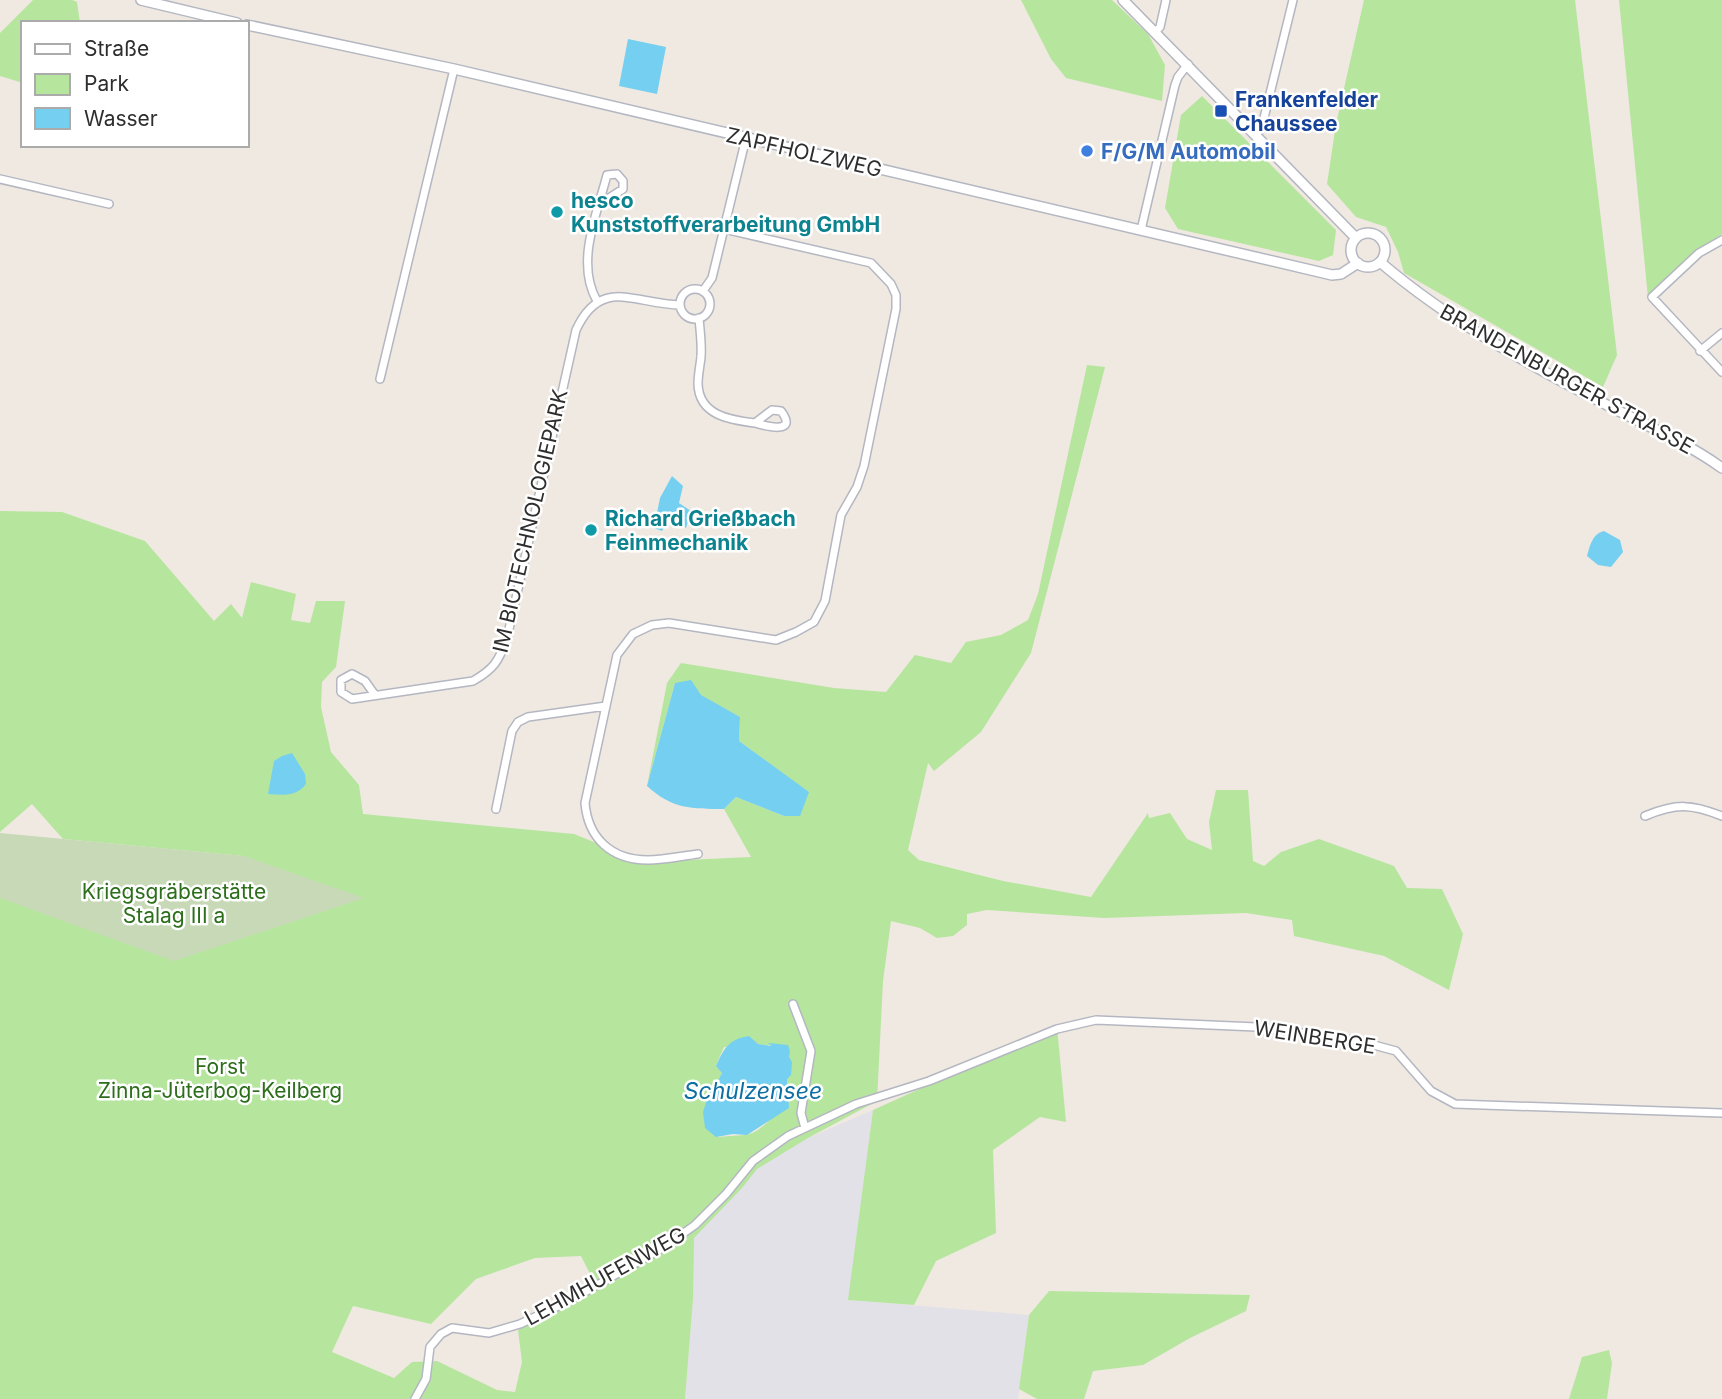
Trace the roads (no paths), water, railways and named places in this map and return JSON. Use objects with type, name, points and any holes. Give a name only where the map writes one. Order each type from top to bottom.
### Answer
[{"type":"street","points":[[141,0],[229,21]]},
{"type":"street","points":[[1123,0],[1356,238]]},
{"type":"street","points":[[1156,31],[1160,27],[1166,0]]},
{"type":"street","points":[[1255,135],[1263,122],[1293,0]]},
{"type":"street","name":"ZAPFHOLZWEG","points":[[248,25],[454,69],[1332,275],[1341,274],[1357,264]]},
{"type":"street","points":[[1141,230],[1175,85],[1188,64]]},
{"type":"street","points":[[380,379],[454,69]]},
{"type":"street","points":[[703,291],[712,278],[746,138]]},
{"type":"street","points":[[600,204],[623,189],[623,181],[617,174],[607,175],[587,255],[588,280],[597,301],[610,296],[680,304]]},
{"type":"street","points":[[0,180],[109,204]]},
{"type":"street","points":[[698,854],[647,860],[624,855],[598,842],[586,819],[585,803],[617,655],[633,634],[652,625],[669,623],[776,640],[814,622],[825,601],[841,515],[858,487],[864,466],[896,309],[896,295],[891,284],[878,268],[864,261],[724,229]]},
{"type":"street","points":[[1367,234],[1378,237],[1384,246],[1380,262],[1367,267],[1357,264],[1352,254],[1356,238],[1367,234]]},
{"type":"street","points":[[1722,240],[1699,253],[1653,297],[1722,372]]},
{"type":"street","name":"BRANDENBURGER STRASSE","points":[[1380,262],[1435,307],[1492,342],[1603,403],[1689,446],[1722,468]]},
{"type":"street","points":[[694,289],[703,291],[709,299],[709,309],[699,318],[686,316],[680,304],[685,292],[694,289]]},
{"type":"street","name":"IM BIOTECHNOLOGIEPARK","points":[[375,695],[365,681],[352,674],[341,680],[341,692],[352,699],[473,681],[489,672],[495,665],[507,638],[576,330],[582,317],[597,301]]},
{"type":"street","points":[[699,318],[702,354],[698,382],[700,396],[708,409],[718,416],[755,424]]},
{"type":"street","points":[[1700,351],[1722,333]]},
{"type":"street","points":[[496,809],[512,731],[518,722],[528,717],[606,706]]},
{"type":"street","points":[[1646,816],[1669,806],[1687,805],[1722,816]]},
{"type":"street","points":[[793,1004],[811,1051],[801,1113],[805,1128]]},
{"type":"street","name":"WEINBERGE","points":[[1017,1046],[1057,1029],[1096,1020],[1256,1027],[1359,1041],[1395,1051],[1431,1091],[1455,1104],[1722,1114]]},
{"type":"street","name":"LEHMHUFENWEG","points":[[415,1399],[426,1379],[430,1347],[441,1334],[452,1328],[489,1333],[520,1324],[571,1300],[653,1253],[695,1225],[726,1194],[752,1161],[788,1136],[856,1104],[929,1081],[1017,1046]]},
{"type":"water","points":[[628,39],[666,47],[657,94],[619,86]]},
{"type":"water","points":[[672,476],[683,486],[679,503],[691,511],[686,528],[670,517],[662,531],[654,528],[660,498]]},
{"type":"water","points":[[1604,531],[1620,540],[1623,552],[1611,567],[1598,565],[1587,556],[1594,538]]},
{"type":"water","points":[[691,680],[701,695],[740,717],[739,741],[809,792],[800,816],[784,816],[736,797],[724,809],[683,806],[656,794],[647,786],[675,683]]},
{"type":"water","points":[[292,753],[305,774],[306,784],[294,793],[268,794],[274,761]]},
{"type":"water","name":"Schulzensee","points":[[749,1036],[758,1044],[788,1045],[792,1062],[791,1075],[787,1079],[789,1108],[747,1135],[716,1137],[705,1128],[703,1112],[711,1087],[722,1073],[716,1066],[728,1045]]},
{"type":"place","name":"Frankenfelder Chaussee","points":[[1221,111]]},
{"type":"place","name":"F/G/M Automobil","points":[[1087,151]]},
{"type":"place","name":"hesco Kunststoffverarbeitung GmbH","points":[[557,212]]},
{"type":"place","name":"Richard Grießbach Feinmechanik","points":[[591,530]]},
{"type":"park label","name":"Kriegsgräberstätte Stalag III a","points":[[174,903]]},
{"type":"park label","name":"Forst Zinna-Jüterbog-Keilberg","points":[[220,1078]]}]
